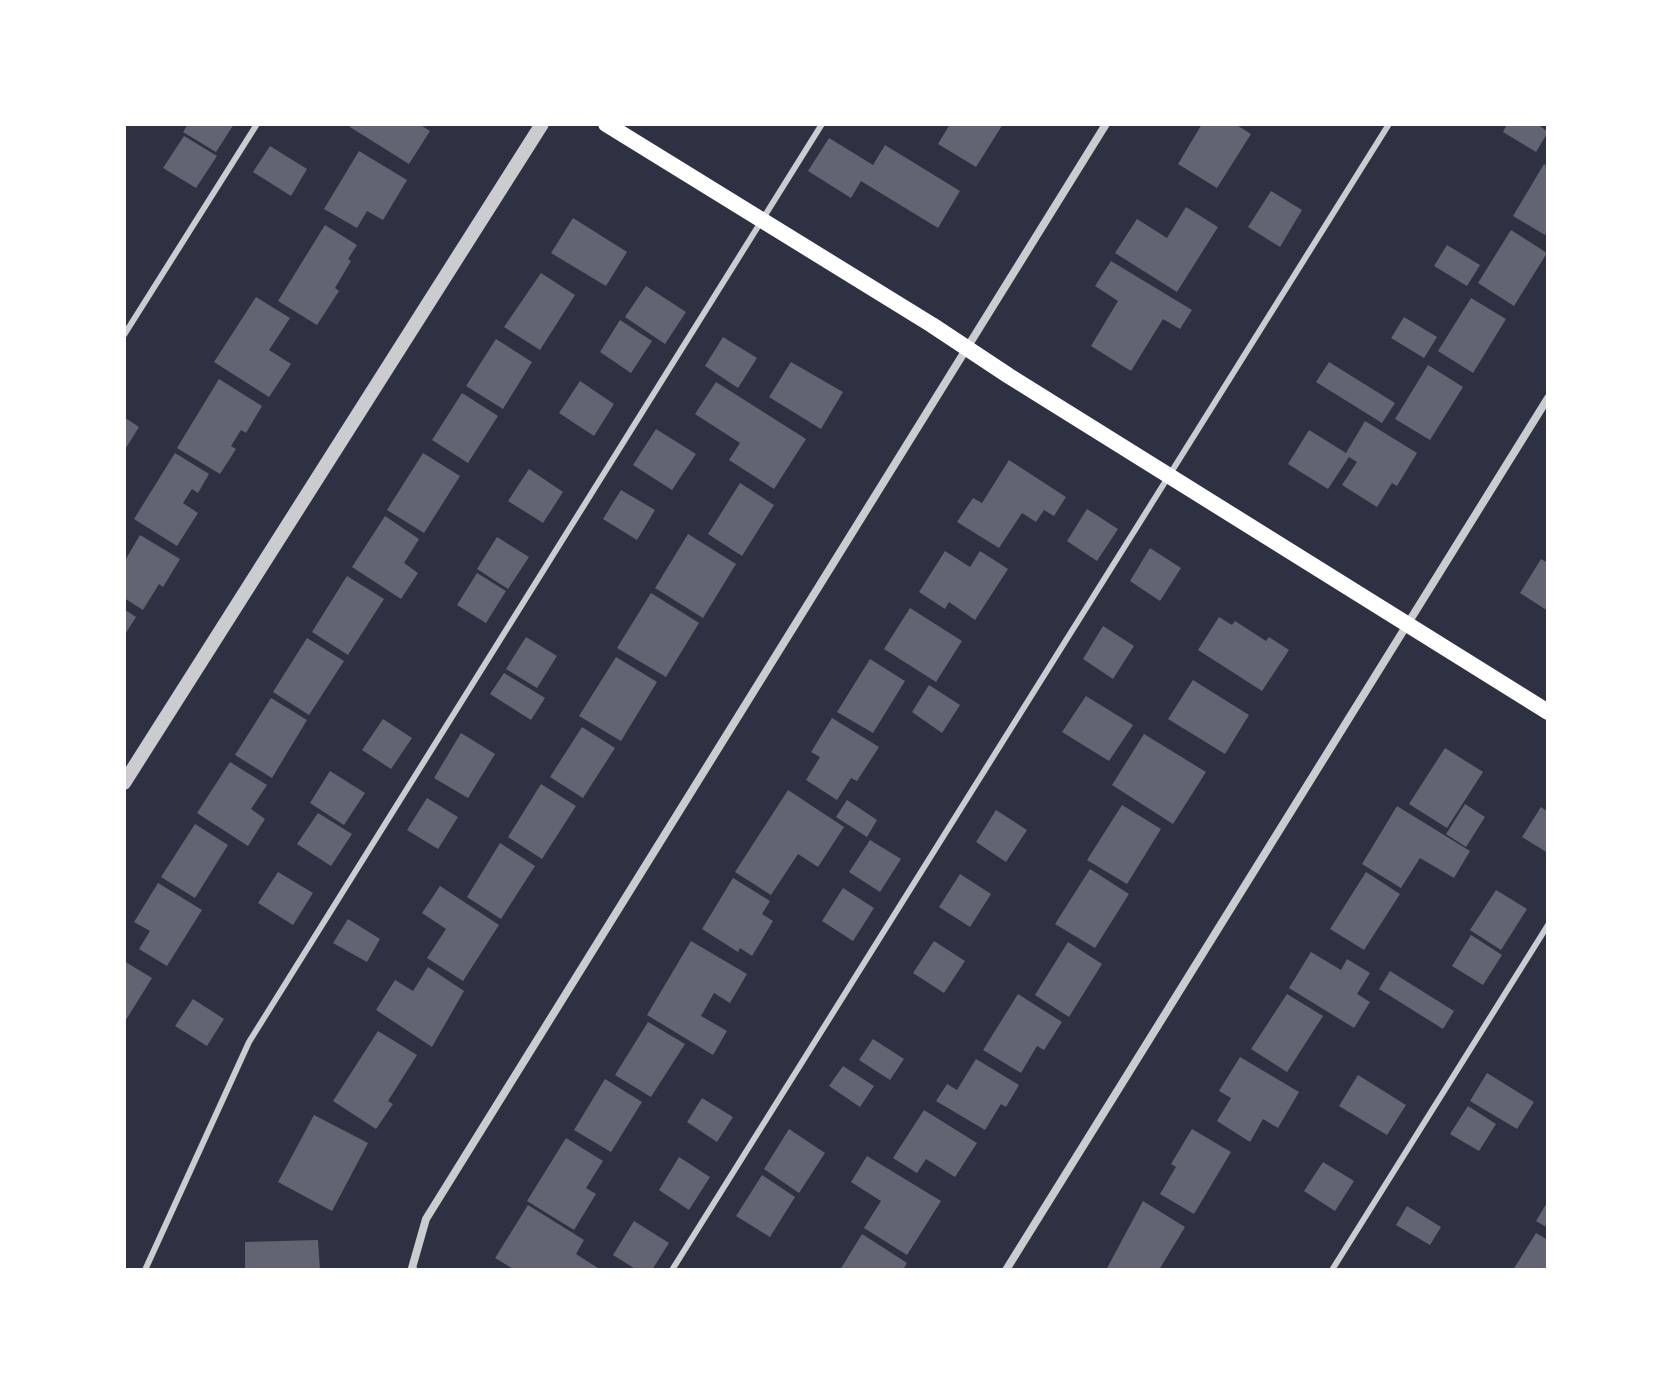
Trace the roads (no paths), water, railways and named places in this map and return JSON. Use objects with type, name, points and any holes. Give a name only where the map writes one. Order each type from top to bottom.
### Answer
[{"type":"main road","points":[[606,124],[1548,712]]},
{"type":"street","points":[[124,783],[542,124]]},
{"type":"street","points":[[414,1270],[412,1268],[426,1219],[1106,124]]},
{"type":"street","points":[[1006,1270],[1548,398]]},
{"type":"lane","points":[[124,335],[257,124]]},
{"type":"lane","points":[[145,1270],[249,1042],[822,124]]},
{"type":"lane","points":[[672,1270],[1389,124]]},
{"type":"lane","points":[[1332,1270],[1548,925]]}]
